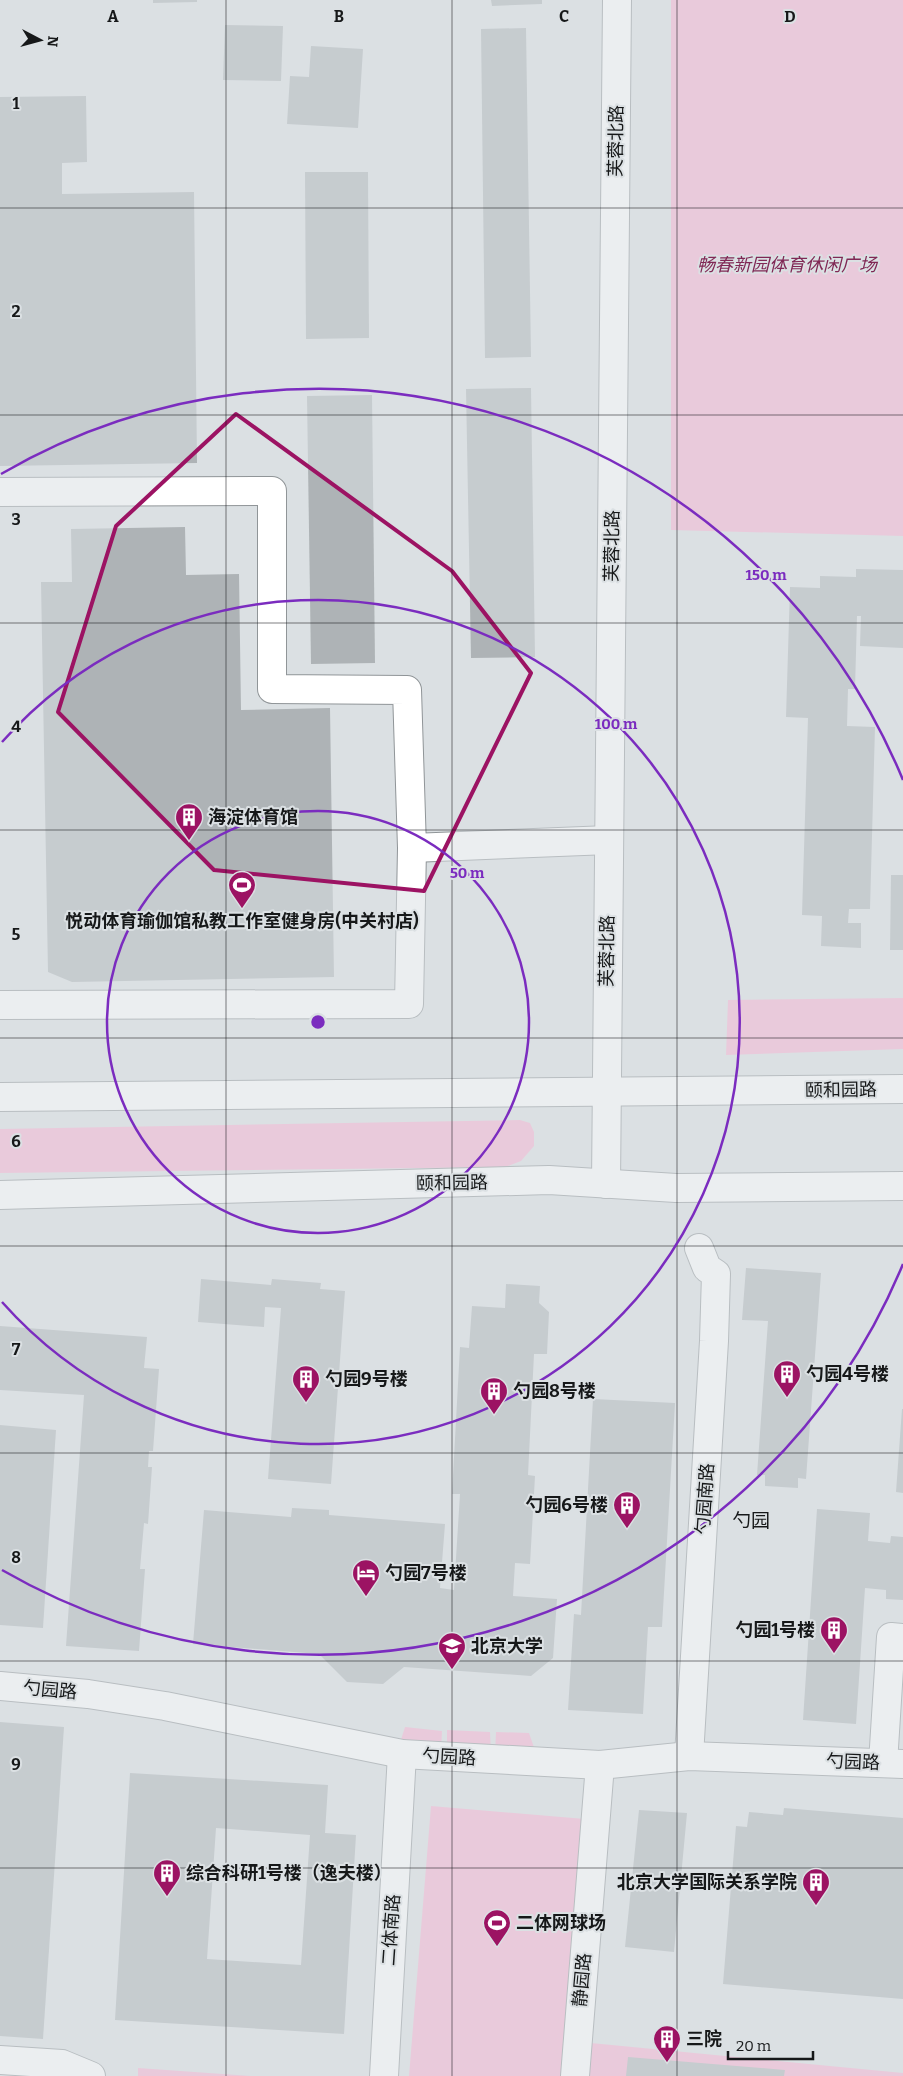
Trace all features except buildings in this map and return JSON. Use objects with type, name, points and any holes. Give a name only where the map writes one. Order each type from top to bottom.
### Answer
[{"type":"street","name":"芙蓉北路","points":[[606,1184],[617,0]]},
{"type":"street","points":[[0,492],[272,490],[272,689],[407,690],[412,848],[409,1004],[0,1005]]},
{"type":"street","points":[[412,848],[608,840]]},
{"type":"street","name":"颐和园路","points":[[0,1097],[903,1089]]},
{"type":"street","name":"颐和园路","points":[[0,1194],[549,1180],[676,1188],[903,1186]]},
{"type":"street","name":"勺园南路","points":[[689,1756],[714,1341],[716,1274],[707,1268],[699,1248]]},
{"type":"street","points":[[893,1763],[890,1637],[903,1638]]},
{"type":"street","name":"勺园路","points":[[0,1686],[88,1694],[165,1706],[402,1754],[600,1765],[689,1756],[893,1763]]},
{"type":"street","name":"二体南路","points":[[384,2076],[402,1754]]},
{"type":"street","name":"静园路","points":[[575,2076],[600,1765]]},
{"type":"street","points":[[0,2060],[62,2064],[92,2076]]},
{"type":"highlighted area","points":[[236,414],[452,571],[531,673],[424,891],[214,870],[58,712],[116,526]]},
{"type":"green space","name":"畅春新园体育休闲广场","points":[[671,0],[903,0],[903,536],[671,530]]},
{"type":"green space","points":[[903,998],[903,1049],[726,1055],[728,1000]]},
{"type":"green space","points":[[520,1120],[530,1123],[534,1132],[534,1146],[521,1161],[505,1167],[0,1173],[0,1129]]},
{"type":"green space","points":[[405,1727],[442,1731],[441,1751],[398,1749]]},
{"type":"green space","points":[[447,1730],[490,1732],[491,1753],[447,1752]]},
{"type":"green space","points":[[496,1732],[529,1733],[537,1756],[495,1754]]},
{"type":"green space","name":"二体网球场","points":[[431,1806],[585,1819],[564,2076],[409,2076]]},
{"type":"green space","points":[[591,2043],[903,2073],[903,2076],[588,2076]]},
{"type":"green space","points":[[138,2068],[251,2076],[138,2076]]},
{"type":"place","name":"海淀体育馆","points":[[189,841]]},
{"type":"place","name":"悦动体育瑜伽馆私教工作室健身房(中关村店)","points":[[242,909]]},
{"type":"place","name":"勺园4号楼","points":[[787,1398]]},
{"type":"place","name":"勺园9号楼","points":[[306,1403]]},
{"type":"place","name":"勺园8号楼","points":[[494,1415]]},
{"type":"place","name":"勺园6号楼","points":[[627,1529]]},
{"type":"place","name":"勺园7号楼","points":[[366,1597]]},
{"type":"place","name":"勺园1号楼","points":[[834,1654]]},
{"type":"place","name":"北京大学","points":[[452,1670]]},
{"type":"place","name":"综合科研1号楼（逸夫楼）","points":[[167,1897]]},
{"type":"place","name":"北京大学国际关系学院","points":[[816,1906]]},
{"type":"place","name":"二体网球场","points":[[497,1947]]},
{"type":"place","name":"三院","points":[[667,2063]]},
{"type":"district","name":"勺园","points":[[751,1520]]}]
